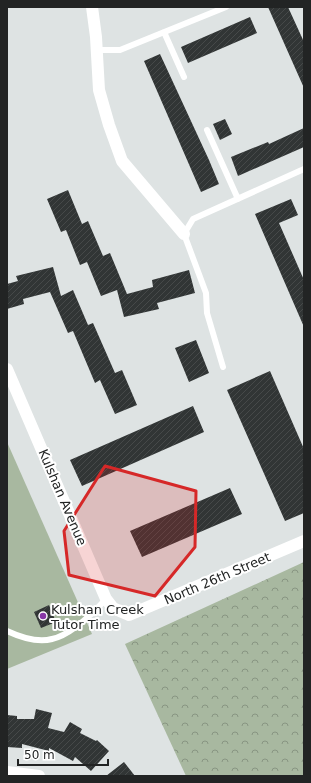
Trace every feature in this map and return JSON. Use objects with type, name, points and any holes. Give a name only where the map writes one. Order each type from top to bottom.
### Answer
[{"type":"street","points":[[92,7],[97,50],[99,90],[109,125],[122,161],[184,234]]},
{"type":"street","name":"Kulshan Avenue","points":[[7,369],[106,599],[113,608],[129,615]]},
{"type":"street","name":"North 26th Street","points":[[129,615],[304,541]]},
{"type":"street","points":[[7,772],[39,776]]},
{"type":"lane","points":[[97,50],[120,50],[226,7]]},
{"type":"lane","points":[[164,32],[184,77]]},
{"type":"lane","points":[[207,130],[238,199]]},
{"type":"lane","points":[[223,366],[207,313],[206,293],[184,234],[193,219],[304,169]]},
{"type":"lane","points":[[7,631],[21,637],[52,639],[65,633],[92,614],[106,599]]},
{"type":"highlighted area","points":[[105,466],[196,491],[195,547],[155,596],[69,575],[64,531]]},
{"type":"green space","points":[[7,442],[92,634],[7,669]]},
{"type":"green space","points":[[304,562],[304,776],[186,776],[125,644]]},
{"type":"building","points":[[268,7],[288,7],[304,42],[304,88]]},
{"type":"building","points":[[250,17],[257,33],[188,63],[181,47]]},
{"type":"building","points":[[160,54],[219,184],[201,192],[144,61]]},
{"type":"building","points":[[225,119],[232,134],[220,140],[213,124]]},
{"type":"building","points":[[304,128],[304,147],[238,176],[231,157],[268,142],[269,144]]},
{"type":"building","points":[[68,190],[82,224],[88,221],[103,256],[110,253],[127,294],[153,287],[152,280],[189,270],[195,293],[157,303],[159,309],[124,317],[117,290],[101,296],[87,262],[80,265],[66,230],[61,232],[47,199]]},
{"type":"building","points":[[291,199],[298,215],[279,223],[304,280],[304,327],[255,214]]},
{"type":"building","points":[[53,267],[61,296],[73,290],[88,325],[93,323],[115,373],[122,370],[137,405],[115,414],[100,380],[95,383],[73,331],[68,333],[50,292],[23,299],[24,304],[7,309],[7,284],[18,281],[16,276]]},
{"type":"building","points":[[196,340],[209,373],[189,382],[175,348]]},
{"type":"building","points":[[270,371],[304,449],[304,513],[285,521],[227,390]]},
{"type":"building","points":[[193,406],[204,432],[82,486],[70,460]]},
{"type":"building","points":[[230,488],[242,514],[142,557],[130,531]]},
{"type":"building","name":"Kulshan Creek Tutor Time","points":[[49,605],[56,622],[41,628],[34,612]]},
{"type":"building","points":[[36,709],[52,713],[48,728],[64,732],[70,722],[82,729],[80,733],[96,741],[97,740],[109,751],[91,771],[75,757],[73,761],[49,748],[49,751],[22,744],[22,748],[7,747],[7,715],[17,716],[17,719],[34,719]]},
{"type":"building","points":[[124,762],[135,776],[106,776]]},
{"type":"place","name":"Kulshan Creek Tutor Time","points":[[43,616]]}]
